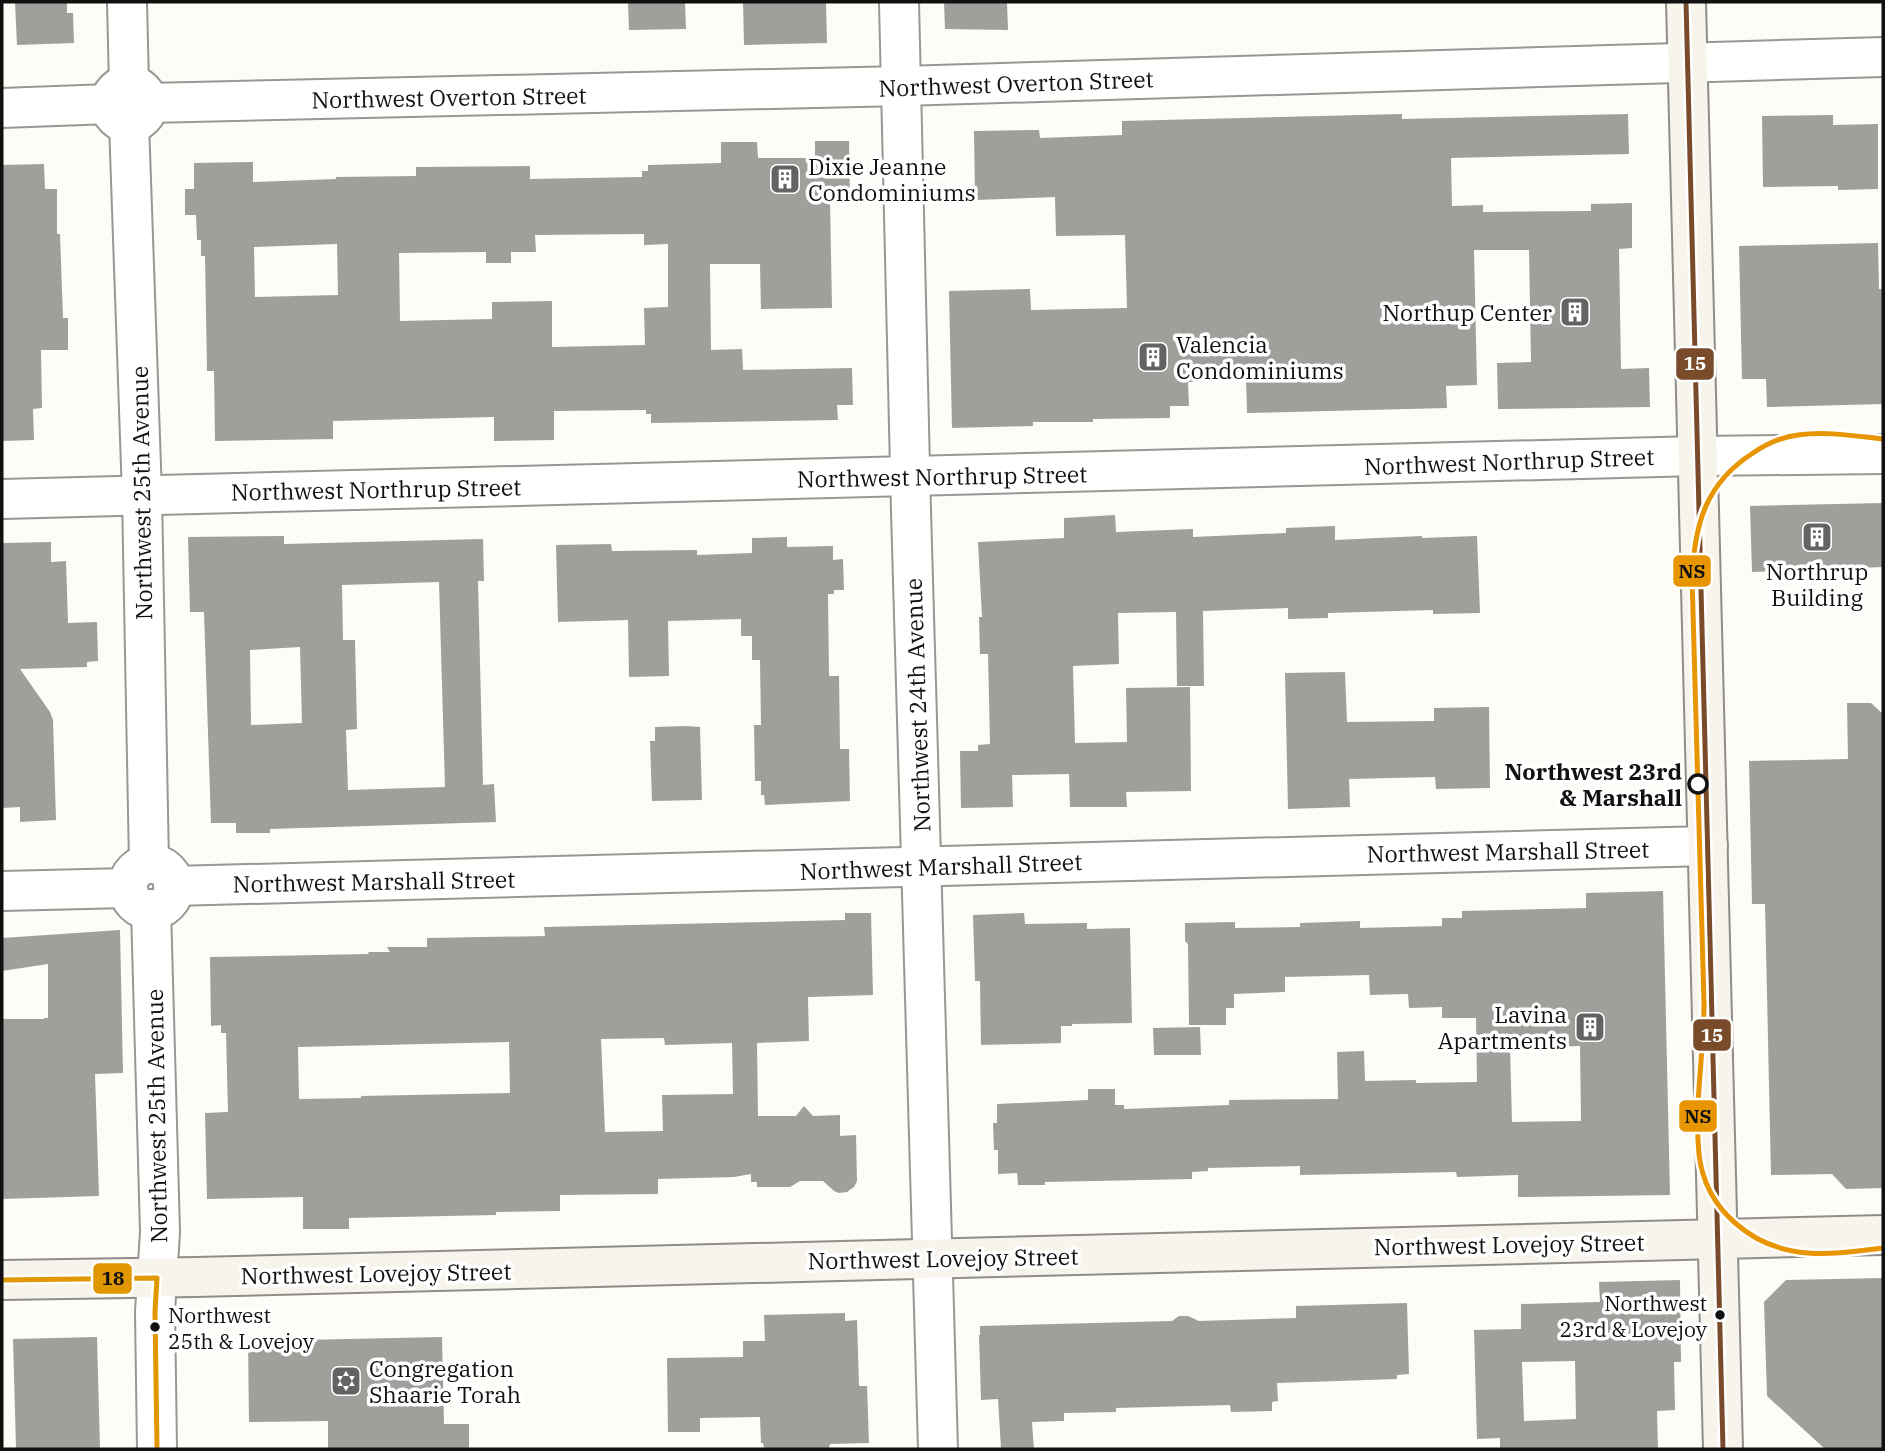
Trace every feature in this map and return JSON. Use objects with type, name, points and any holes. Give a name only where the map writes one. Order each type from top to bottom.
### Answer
[{"type":"main road","points":[[1686,2],[1723,1449]]},
{"type":"main road","name":"Northwest Lovejoy Street","points":[[2,1280],[1883,1235]]},
{"type":"street","name":"Northwest 25th Avenue","points":[[127,2],[160,1231],[155,1312],[157,1449]]},
{"type":"street","name":"Northwest 24th Avenue","points":[[899,2],[938,1449]]},
{"type":"street","name":"Northwest Overton Street","points":[[2,108],[902,86],[1883,57]]},
{"type":"street","name":"Northwest Northrup Street","points":[[2,499],[1698,456],[1883,454]]},
{"type":"street","name":"Northwest Marshall Street","points":[[2,891],[1708,846]]},
{"type":"building","points":[[15,2],[67,2],[67,13],[73,13],[74,43],[17,45]]},
{"type":"building","points":[[628,2],[685,2],[686,29],[629,30]]},
{"type":"building","points":[[743,2],[826,2],[827,43],[744,45]]},
{"type":"building","points":[[944,2],[1007,2],[1008,30],[945,29]]},
{"type":"building","points":[[1402,114],[1402,119],[1628,114],[1629,154],[1451,158],[1452,206],[1483,205],[1483,212],[1591,211],[1591,204],[1632,203],[1632,248],[1619,249],[1621,369],[1649,368],[1650,407],[1498,409],[1497,363],[1531,362],[1529,250],[1474,250],[1477,385],[1446,386],[1447,408],[1247,413],[1246,380],[1188,382],[1189,406],[1170,406],[1170,418],[1093,419],[1093,422],[1033,422],[1033,426],[952,428],[949,291],[1030,289],[1031,310],[1127,308],[1125,235],[1056,236],[1055,197],[975,200],[974,131],[1039,130],[1040,138],[1122,135],[1122,121]]},
{"type":"building","points":[[1833,115],[1833,125],[1878,124],[1878,189],[1838,190],[1838,186],[1763,187],[1762,116]]},
{"type":"building","points":[[815,141],[849,141],[850,201],[830,201],[832,308],[761,309],[760,264],[710,264],[711,350],[742,349],[743,370],[852,368],[853,405],[837,405],[838,420],[651,423],[651,414],[646,414],[646,410],[554,411],[554,440],[494,441],[494,417],[333,421],[333,439],[215,441],[214,371],[207,371],[205,256],[201,256],[201,240],[197,240],[196,215],[185,215],[185,189],[194,189],[194,163],[253,162],[253,182],[416,176],[416,167],[530,166],[530,179],[642,177],[642,171],[648,171],[648,165],[721,163],[721,142],[757,142],[758,158],[815,158]],"holes":[[[644,234],[644,245],[668,244],[668,307],[644,308],[645,345],[552,347],[552,301],[492,302],[492,319],[400,321],[399,253],[486,252],[486,263],[511,263],[511,252],[536,252],[535,235]],[[337,244],[338,295],[255,297],[254,247]]]},
{"type":"building","points":[[44,164],[45,189],[57,189],[57,234],[60,234],[63,318],[68,318],[68,350],[41,350],[42,408],[33,409],[34,440],[2,441],[2,165]]},
{"type":"building","points":[[1878,243],[1879,289],[1883,289],[1883,404],[1767,407],[1766,379],[1742,379],[1739,246]]},
{"type":"building","name":"Northrup Building","points":[[1883,503],[1883,567],[1752,572],[1750,506]]},
{"type":"building","points":[[1115,515],[1116,532],[1193,529],[1193,537],[1286,533],[1286,528],[1335,526],[1335,540],[1477,536],[1480,613],[1433,614],[1433,610],[1328,613],[1328,618],[1288,619],[1288,608],[1203,611],[1204,686],[1177,686],[1176,612],[1118,613],[1119,664],[1073,666],[1075,743],[1127,742],[1126,688],[1190,687],[1191,791],[1126,792],[1127,807],[1070,807],[1069,774],[1012,775],[1013,807],[961,808],[960,751],[978,751],[978,745],[990,744],[988,654],[980,654],[979,617],[982,617],[978,542],[1064,538],[1064,518]]},
{"type":"building","points":[[284,536],[284,544],[483,539],[484,581],[478,581],[483,785],[494,784],[496,822],[270,829],[270,833],[236,833],[236,823],[211,823],[204,612],[190,612],[188,537]],"holes":[[[439,582],[445,787],[348,790],[346,730],[357,729],[355,640],[343,640],[342,585]],[[300,647],[302,723],[251,725],[250,650]]]},
{"type":"building","points":[[787,537],[787,547],[833,546],[833,560],[843,559],[844,590],[834,590],[834,594],[828,594],[829,676],[839,676],[840,749],[849,749],[850,801],[765,805],[764,795],[761,795],[761,781],[755,781],[754,725],[761,725],[760,660],[752,660],[752,636],[741,636],[741,619],[668,621],[669,676],[629,677],[628,620],[558,622],[556,545],[611,544],[612,551],[697,550],[697,555],[752,553],[752,538]]},
{"type":"building","points":[[51,542],[51,562],[66,561],[68,623],[97,622],[98,661],[87,662],[87,667],[20,669],[53,720],[56,820],[20,822],[20,807],[2,808],[2,543]]},
{"type":"building","points":[[1345,672],[1347,722],[1434,721],[1434,708],[1489,707],[1490,788],[1436,789],[1435,777],[1349,779],[1350,807],[1288,809],[1285,673]]},
{"type":"building","points":[[1847,703],[1871,703],[1883,714],[1883,1188],[1846,1189],[1832,1174],[1771,1175],[1765,904],[1752,904],[1749,761],[1848,759]]},
{"type":"building","points":[[655,727],[700,727],[702,800],[652,801],[650,741],[655,741]]},
{"type":"building","points":[[1663,891],[1670,1195],[1518,1197],[1518,1175],[1457,1177],[1456,1172],[1300,1175],[1300,1166],[1208,1168],[1208,1171],[1192,1172],[1192,1179],[1045,1182],[1045,1185],[1018,1185],[1017,1173],[998,1174],[998,1150],[994,1150],[993,1123],[997,1123],[997,1104],[1088,1100],[1088,1089],[1115,1089],[1115,1105],[1124,1105],[1124,1109],[1229,1105],[1229,1100],[1338,1099],[1337,1052],[1364,1051],[1365,1081],[1477,1082],[1476,1018],[1442,1018],[1442,1007],[1409,1008],[1408,994],[1370,995],[1369,975],[1285,977],[1285,992],[1234,994],[1234,1008],[1226,1008],[1226,1025],[1189,1025],[1188,944],[1185,941],[1185,923],[1235,922],[1235,928],[1300,927],[1300,923],[1360,921],[1360,928],[1442,926],[1442,918],[1462,918],[1462,911],[1586,908],[1586,893]],"holes":[[[1580,1046],[1581,1121],[1512,1122],[1510,1048]]]},
{"type":"building","points":[[845,913],[871,913],[873,995],[808,997],[809,1041],[757,1043],[758,1116],[796,1116],[804,1106],[813,1116],[840,1115],[840,1136],[856,1135],[857,1181],[847,1192],[834,1191],[823,1181],[800,1181],[790,1187],[757,1187],[757,1182],[751,1182],[751,1174],[658,1179],[658,1194],[560,1195],[560,1211],[349,1218],[349,1229],[303,1229],[303,1197],[207,1199],[205,1113],[228,1112],[226,1033],[221,1033],[221,1025],[211,1026],[210,957],[369,954],[368,952],[390,952],[387,947],[427,947],[427,938],[545,936],[544,927],[845,920]],"holes":[[[664,1038],[665,1045],[732,1043],[733,1094],[662,1095],[663,1131],[605,1132],[601,1039]],[[509,1042],[510,1093],[299,1099],[298,1047]]]},
{"type":"building","points":[[1024,913],[1025,924],[1087,923],[1087,929],[1130,928],[1132,1023],[1061,1026],[1061,1043],[981,1045],[980,981],[975,981],[973,915]]},
{"type":"building","points":[[120,930],[123,1073],[95,1074],[99,1196],[2,1199],[2,1019],[48,1018],[48,964],[2,971],[2,938]]},
{"type":"building","points":[[1200,1027],[1201,1055],[1154,1055],[1153,1028]]},
{"type":"building","points":[[1883,1278],[1883,1449],[1825,1449],[1767,1396],[1764,1302],[1786,1280]]},
{"type":"building","points":[[1680,1280],[1681,1362],[1674,1362],[1675,1410],[1657,1411],[1658,1449],[1500,1449],[1500,1438],[1477,1439],[1474,1330],[1521,1329],[1521,1304],[1600,1302],[1599,1282]],"holes":[[[1575,1361],[1576,1419],[1524,1421],[1522,1362]]]},
{"type":"building","points":[[1407,1303],[1409,1374],[1397,1375],[1397,1379],[1277,1383],[1278,1401],[1272,1402],[1272,1411],[1231,1412],[1230,1405],[1116,1408],[1116,1412],[1064,1413],[1064,1421],[1032,1422],[1034,1449],[1001,1449],[998,1399],[981,1400],[980,1326],[1172,1321],[1179,1316],[1188,1316],[1199,1321],[1296,1318],[1296,1306]]},
{"type":"building","points":[[845,1313],[845,1321],[857,1320],[859,1386],[867,1386],[869,1443],[830,1444],[829,1448],[764,1448],[761,1443],[760,1417],[700,1418],[700,1432],[668,1432],[667,1358],[743,1357],[743,1341],[765,1341],[764,1315]]},
{"type":"building","points":[[97,1337],[100,1449],[16,1449],[13,1339]]},
{"type":"building","name":"Congregation Shaarie Torah","points":[[442,1337],[444,1424],[469,1424],[469,1449],[328,1449],[328,1421],[249,1422],[248,1341]]},
{"type":"transit line","name":"15","points":[[1686,2],[1723,1449]]},
{"type":"transit line","name":"NS","points":[[1883,439],[1830,434],[1798,435],[1774,441],[1753,453],[1724,477],[1706,506],[1696,539],[1692,576],[1704,1004],[1698,1135],[1703,1174],[1711,1193],[1735,1223],[1769,1244],[1808,1253],[1883,1248]]},
{"type":"transit line","name":"18","points":[[2,1280],[157,1278],[157,1449]]},
{"type":"place","name":"Dixie Jeanne Condominiums","points":[[785,179]]},
{"type":"place","name":"Northup Center","points":[[1575,312]]},
{"type":"place","name":"Valencia Condominiums","points":[[1153,357]]},
{"type":"place","name":"Northrup Building","points":[[1817,537]]},
{"type":"place","name":"Northwest 23rd & Marshall","points":[[1698,784]]},
{"type":"place","name":"Lavina Apartments","points":[[1590,1027]]},
{"type":"place","name":"Northwest 23rd & Lovejoy","points":[[1720,1315]]},
{"type":"place","name":"Northwest 25th & Lovejoy","points":[[155,1327]]},
{"type":"place","name":"Congregation Shaarie Torah","points":[[346,1381]]}]
